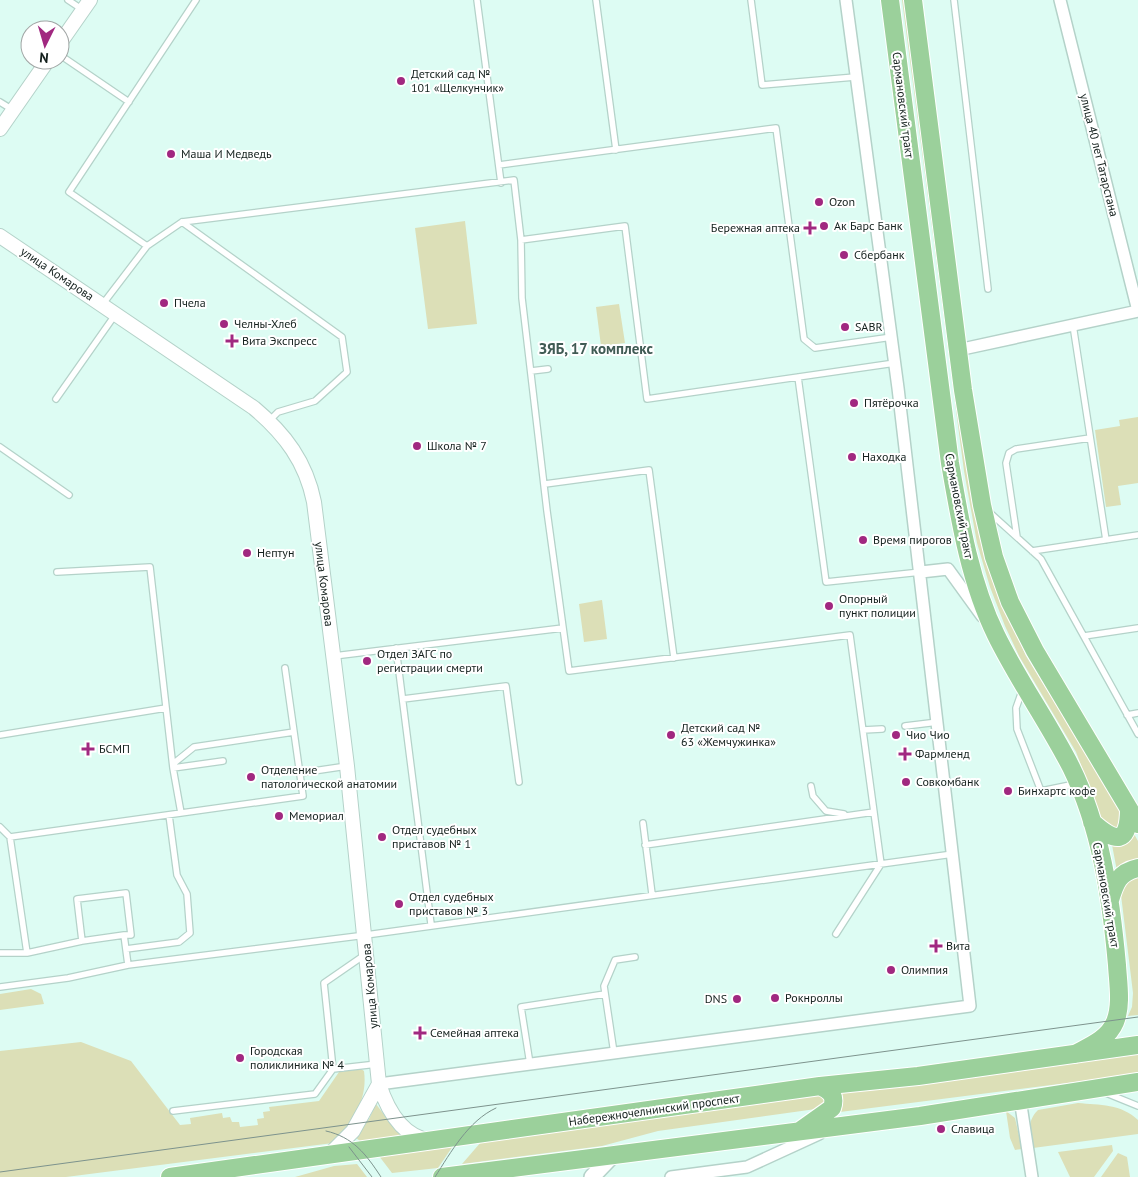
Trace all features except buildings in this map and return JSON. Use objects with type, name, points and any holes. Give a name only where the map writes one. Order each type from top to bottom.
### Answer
[{"type":"main road","name":"Сармановский тракт","points":[[890,0],[950,464],[959,517],[970,564],[996,635],[1061,748],[1077,783],[1092,822],[1103,862],[1119,991],[1118,1013],[1112,1028],[1106,1035],[1075,1054]]},
{"type":"main road","name":"Сармановский тракт","points":[[913,0],[958,350],[982,506],[994,557],[1010,602],[1035,651],[1138,824]]},
{"type":"main road","points":[[1092,822],[1107,836],[1115,837],[1124,834],[1129,827],[1129,809]]},
{"type":"main road","points":[[1109,902],[1115,883],[1124,872],[1138,868]]},
{"type":"main road","name":"Набережночелнинский проспект","points":[[170,1177],[820,1086],[918,1076],[1138,1045]]},
{"type":"main road","points":[[442,1177],[831,1128],[1138,1082]]},
{"type":"main road","points":[[799,1132],[832,1108],[833,1095],[829,1090],[820,1086]]},
{"type":"main road","points":[[592,1177],[614,1154]]},
{"type":"street","points":[[379,1084],[970,1006],[921,572],[892,337],[846,0]]},
{"type":"street","name":"улица 40 лет Татарстана","points":[[1060,0],[1138,311]]},
{"type":"street","points":[[70,28],[86,5]]},
{"type":"street","points":[[0,129],[41,70]]},
{"type":"street","name":"улица Комарова","points":[[0,236],[269,421],[288,441],[298,457],[311,488],[333,656],[366,935],[379,1084]]},
{"type":"street","points":[[958,350],[1138,311]]},
{"type":"street","points":[[921,572],[948,569],[996,635]]},
{"type":"street","points":[[379,1084],[386,1103],[395,1119],[408,1131],[424,1140],[434,1141]]},
{"type":"street","points":[[328,1156],[354,1132],[379,1084]]},
{"type":"street","points":[[1020,1099],[1032,1177]]},
{"type":"street","points":[[671,1177],[747,1167],[831,1128]]},
{"type":"lane","points":[[68,0],[86,5]]},
{"type":"lane","points":[[147,246],[69,192],[196,0]]},
{"type":"lane","points":[[476,0],[501,183]]},
{"type":"lane","points":[[596,0],[616,150]]},
{"type":"lane","points":[[751,0],[762,85],[855,77]]},
{"type":"lane","points":[[954,0],[988,289]]},
{"type":"lane","points":[[70,62],[129,102]]},
{"type":"lane","points":[[0,102],[13,110]]},
{"type":"lane","points":[[499,165],[776,128],[804,339],[815,348],[892,337]]},
{"type":"lane","points":[[102,305],[147,246],[182,222],[514,180],[521,240],[522,298],[569,671],[850,635],[881,864],[836,934]]},
{"type":"lane","points":[[182,222],[342,337],[347,372],[315,401],[278,412],[269,421]]},
{"type":"lane","points":[[521,240],[625,226],[647,399],[895,363]]},
{"type":"lane","points":[[56,399],[115,315]]},
{"type":"lane","points":[[1073,325],[1106,540]]},
{"type":"lane","points":[[531,371],[548,369]]},
{"type":"lane","points":[[798,377],[826,582],[921,572]]},
{"type":"lane","points":[[1017,537],[1006,463],[1009,453],[1016,449],[1090,438]]},
{"type":"lane","points":[[0,447],[69,495]]},
{"type":"lane","points":[[545,484],[649,470],[674,658]]},
{"type":"lane","points":[[982,506],[1041,559],[1138,734]]},
{"type":"lane","points":[[1032,551],[1138,535]]},
{"type":"lane","points":[[57,572],[150,566],[173,766],[181,813]]},
{"type":"lane","points":[[333,656],[563,628]]},
{"type":"lane","points":[[1084,636],[1138,628]]},
{"type":"lane","points":[[396,648],[431,924]]},
{"type":"lane","points":[[10,837],[303,796],[285,668]]},
{"type":"lane","points":[[1025,684],[1016,708],[1017,729],[1042,791],[1077,783]]},
{"type":"lane","points":[[402,699],[506,686],[519,782]]},
{"type":"lane","points":[[0,735],[166,708]]},
{"type":"lane","points":[[1127,714],[1138,713]]},
{"type":"lane","points":[[905,726],[938,722]]},
{"type":"lane","points":[[863,730],[882,729]]},
{"type":"lane","points":[[173,766],[194,747],[294,732]]},
{"type":"lane","points":[[173,766],[223,761]]},
{"type":"lane","points":[[300,773],[347,766]]},
{"type":"lane","points":[[811,786],[813,796],[826,811],[851,815]]},
{"type":"lane","points":[[646,844],[874,812]]},
{"type":"lane","points":[[126,949],[179,942],[190,933],[187,894],[177,875],[169,814]]},
{"type":"lane","points":[[643,823],[652,894]]},
{"type":"lane","points":[[0,827],[10,837],[27,953]]},
{"type":"lane","points":[[0,987],[68,978],[128,966],[953,854]]},
{"type":"lane","points":[[0,953],[27,953],[82,941],[131,934],[126,893],[77,899],[82,941]]},
{"type":"lane","points":[[124,935],[128,966]]},
{"type":"lane","points":[[173,1111],[315,1094],[333,1070],[324,983],[367,953]]},
{"type":"lane","points":[[614,1053],[604,986],[615,960],[635,957]]},
{"type":"lane","points":[[530,1064],[522,1007],[605,994]]},
{"type":"lane","points":[[333,1070],[378,1064]]},
{"type":"lane","points":[[1089,1089],[1114,1096],[1138,1106]]},
{"type":"green space","points":[[902,0],[908,0],[996,589],[1026,656],[1126,819],[1119,829],[1105,827],[1076,752],[1019,656],[990,587],[977,543],[964,471]]},
{"type":"green space","points":[[465,221],[477,324],[428,329],[415,228]]},
{"type":"green space","points":[[619,304],[625,343],[601,346],[596,307]]},
{"type":"green space","points":[[1138,417],[1138,483],[1118,486],[1121,505],[1106,507],[1095,430],[1120,426],[1119,420]]},
{"type":"green space","points":[[602,600],[607,639],[584,642],[579,604]]},
{"type":"green space","points":[[1134,834],[1138,841],[1138,862],[1117,871],[1112,845],[1123,845]]},
{"type":"green space","points":[[1133,877],[1138,877],[1138,1015],[1128,1016],[1132,1007],[1133,993],[1121,895],[1123,887]]},
{"type":"green space","points":[[31,989],[41,994],[44,1004],[0,1010],[0,994]]},
{"type":"green space","points":[[81,1042],[131,1061],[180,1125],[191,1124],[190,1118],[222,1113],[223,1118],[230,1117],[232,1122],[239,1122],[240,1127],[258,1125],[257,1119],[264,1118],[263,1112],[270,1111],[269,1107],[319,1101],[339,1072],[361,1069],[364,1071],[364,1092],[352,1119],[333,1143],[66,1177],[0,1177],[0,1051]]},
{"type":"green space","points":[[1138,1053],[1138,1074],[840,1112],[842,1105],[839,1093]]},
{"type":"green space","points":[[821,1095],[827,1100],[823,1108],[658,1131],[602,1146],[462,1164],[481,1142]]},
{"type":"green space","points":[[1078,1103],[1110,1106],[1125,1111],[1138,1120],[1138,1134],[1033,1148],[1030,1123],[1038,1110]]},
{"type":"green space","points":[[376,1104],[394,1128],[405,1136],[360,1141],[355,1137],[369,1119]]},
{"type":"green space","points":[[1006,1111],[1015,1118],[1022,1149],[1015,1150],[1010,1138]]},
{"type":"green space","points":[[1112,1145],[1113,1151],[1094,1177],[1070,1177],[1058,1152]]},
{"type":"green space","points":[[453,1146],[438,1168],[392,1173],[379,1156]]},
{"type":"green space","points":[[1118,1153],[1127,1157],[1130,1177],[1101,1177]]},
{"type":"green space","points":[[357,1164],[367,1177],[295,1177],[334,1166]]},
{"type":"tram line","points":[[0,1172],[1138,1017]]},
{"type":"tram line","points":[[435,1177],[461,1138],[477,1121],[496,1108]]},
{"type":"tram line","points":[[326,1131],[344,1137],[351,1142],[364,1154],[381,1177]]},
{"type":"tram line","points":[[349,1147],[372,1177]]},
{"type":"place","name":"Детский сад № 101 «Щелкунчик»","points":[[401,81]]},
{"type":"place","name":"Маша И Медведь","points":[[171,154]]},
{"type":"place","name":"Ozon","points":[[819,202]]},
{"type":"place","name":"Ак Барс Банк","points":[[824,226]]},
{"type":"place","name":"Бережная аптека","points":[[810,228]]},
{"type":"place","name":"Сбербанк","points":[[844,255]]},
{"type":"place","name":"Пчела","points":[[164,303]]},
{"type":"place","name":"Челны-Хлеб","points":[[224,324]]},
{"type":"place","name":"SABR","points":[[845,327]]},
{"type":"place","name":"Вита Экспресс","points":[[232,341]]},
{"type":"place","name":"Пятёрочка","points":[[854,403]]},
{"type":"place","name":"Школа № 7","points":[[417,446]]},
{"type":"place","name":"Находка","points":[[852,457]]},
{"type":"place","name":"Время пирогов","points":[[863,540]]},
{"type":"place","name":"Нептун","points":[[247,553]]},
{"type":"place","name":"Опорный пункт полиции","points":[[829,606]]},
{"type":"place","name":"Отдел ЗАГС по регистрации смерти","points":[[367,661]]},
{"type":"place","name":"Детский сад № 63 «Жемчужинка»","points":[[671,735]]},
{"type":"place","name":"Чио Чио","points":[[896,735]]},
{"type":"place","name":"БСМП","points":[[88,749]]},
{"type":"place","name":"Фармленд","points":[[905,754]]},
{"type":"place","name":"Отделение патологической анатомии","points":[[251,777]]},
{"type":"place","name":"Совкомбанк","points":[[906,782]]},
{"type":"place","name":"Бинхартс кофе","points":[[1008,791]]},
{"type":"place","name":"Мемориал","points":[[279,816]]},
{"type":"place","name":"Отдел судебных приставов № 1","points":[[382,837]]},
{"type":"place","name":"Отдел судебных приставов № 3","points":[[399,904]]},
{"type":"place","name":"Вита","points":[[936,946]]},
{"type":"place","name":"Олимпия","points":[[891,970]]},
{"type":"place","name":"Рокнроллы","points":[[775,998]]},
{"type":"place","name":"DNS","points":[[737,999]]},
{"type":"place","name":"Семейная аптека","points":[[420,1033]]},
{"type":"place","name":"Городская поликлиника № 4","points":[[240,1058]]},
{"type":"place","name":"Славица","points":[[941,1129]]},
{"type":"district","name":"ЗЯБ, 17 комплекс","points":[[596,349]]}]
